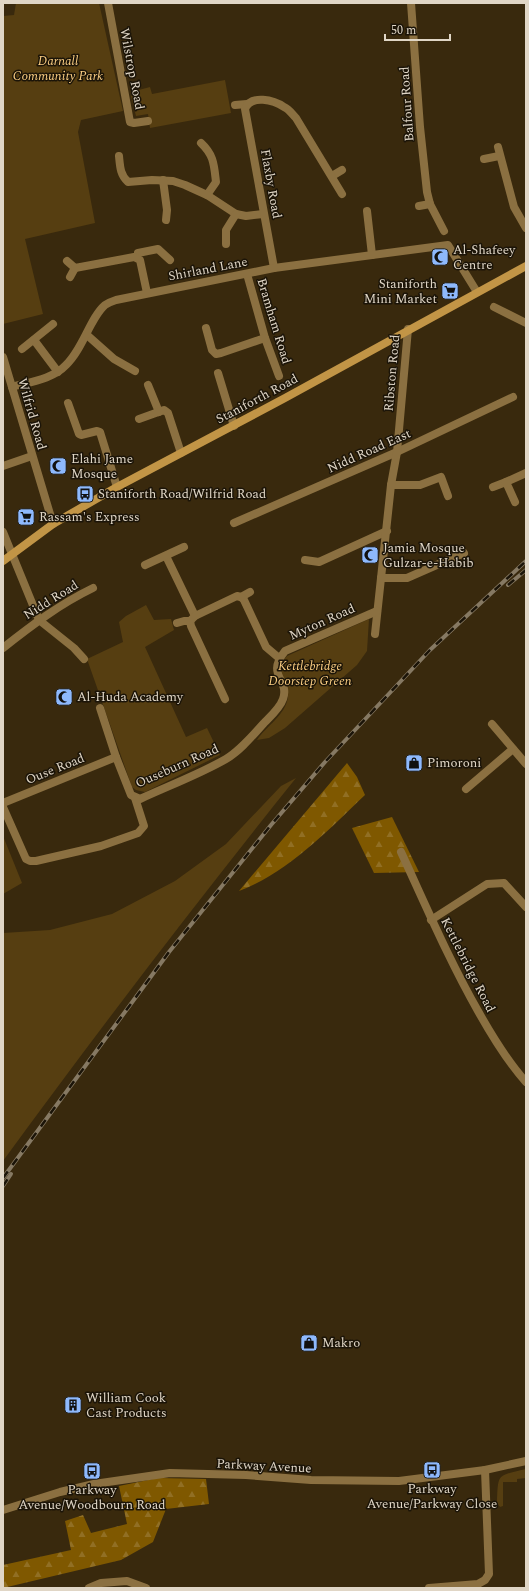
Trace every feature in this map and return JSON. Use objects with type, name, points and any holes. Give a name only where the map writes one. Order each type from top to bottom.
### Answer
[{"type":"main road","name":"Staniforth Road","points":[[3,561],[52,524],[117,487],[234,426],[408,329],[526,266]]},
{"type":"street","name":"Wilstrop Road","points":[[108,3],[130,122],[134,123],[148,121]]},
{"type":"street","name":"Balfour Road","points":[[411,3],[420,127],[427,192],[430,204],[444,231]]},
{"type":"street","points":[[235,105],[247,104],[252,101],[268,100],[278,103],[286,108],[296,118],[342,194]]},
{"type":"street","name":"Flaxby Road","points":[[247,104],[245,109],[274,268]]},
{"type":"street","points":[[201,143],[212,157],[216,182],[206,195]]},
{"type":"street","points":[[484,159],[499,151],[514,207],[526,228]]},
{"type":"street","points":[[119,156],[121,172],[128,182],[163,180],[185,184],[236,214],[246,216],[263,214]]},
{"type":"street","points":[[332,176],[342,170]]},
{"type":"street","points":[[163,180],[167,210],[166,220]]},
{"type":"street","points":[[418,206],[430,204]]},
{"type":"street","points":[[368,211],[372,254]]},
{"type":"street","points":[[226,244],[226,230],[236,214]]},
{"type":"street","name":"Shirland Lane","points":[[12,387],[58,372],[67,365],[98,315],[106,305],[116,300],[147,293],[274,268],[448,245],[477,292]]},
{"type":"street","points":[[66,261],[75,268],[134,257],[138,252],[158,250],[170,260]]},
{"type":"street","points":[[138,252],[147,293]]},
{"type":"street","points":[[70,277],[75,268]]},
{"type":"street","name":"Bramham Road","points":[[247,274],[265,338],[279,376]]},
{"type":"street","points":[[494,307],[526,323]]},
{"type":"street","points":[[22,349],[53,324]]},
{"type":"street","points":[[206,328],[212,350],[216,354],[265,338]]},
{"type":"street","name":"Ribston Road","points":[[375,634],[391,485],[397,452],[408,329]]},
{"type":"street","points":[[87,335],[114,359],[135,371]]},
{"type":"street","points":[[34,340],[58,372]]},
{"type":"street","name":"Wilfrid Road","points":[[3,357],[52,524]]},
{"type":"street","points":[[218,373],[234,426]]},
{"type":"street","points":[[148,385],[159,412]]},
{"type":"street","name":"Nidd Road East","points":[[234,523],[397,452],[513,397]]},
{"type":"street","points":[[68,403],[81,436],[97,431],[100,432],[117,487]]},
{"type":"street","points":[[139,419],[164,410],[168,413],[181,453]]},
{"type":"street","points":[[3,466],[32,456]]},
{"type":"street","points":[[493,487],[526,473]]},
{"type":"street","points":[[391,485],[420,485],[440,477],[448,496]]},
{"type":"street","points":[[506,482],[515,502]]},
{"type":"street","points":[[305,560],[319,562],[387,531]]},
{"type":"street","points":[[3,532],[39,620],[74,648],[84,659]]},
{"type":"street","points":[[145,565],[184,547]]},
{"type":"street","points":[[381,578],[407,578],[464,553]]},
{"type":"street","points":[[166,556],[192,619],[191,626],[224,699]]},
{"type":"street","name":"Nidd Road","points":[[3,648],[68,600],[93,588]]},
{"type":"street","points":[[177,623],[192,619],[237,596],[241,597],[250,592]]},
{"type":"street","points":[[241,597],[244,600],[266,647],[279,658]]},
{"type":"street","name":"Myton Road","points":[[279,658],[285,651],[377,611]]},
{"type":"street","name":"Ouseburn Road","points":[[100,708],[116,757],[131,795],[140,799],[227,758],[242,746],[275,711],[283,700],[283,688],[276,672],[276,664],[279,658]]},
{"type":"street","points":[[492,724],[526,764]]},
{"type":"street","points":[[466,789],[514,749]]},
{"type":"street","name":"Ouse Road","points":[[3,803],[116,757]]},
{"type":"street","points":[[3,807],[26,859],[36,861],[101,846],[138,833],[144,826],[136,798]]},
{"type":"street","name":"Kettlebridge Road","points":[[401,852],[452,964],[492,1036],[526,1082]]},
{"type":"street","points":[[431,920],[488,884],[504,883],[526,907]]},
{"type":"street","name":"Parkway Avenue","points":[[3,1510],[60,1492],[94,1484],[170,1473],[246,1475],[312,1480],[399,1481],[485,1470],[526,1461]]},
{"type":"street","points":[[429,1588],[478,1584],[485,1580],[489,1574],[485,1470]]},
{"type":"street","points":[[90,1587],[101,1583],[127,1581],[146,1588]]},
{"type":"green space","name":"Darnall Community Park","points":[[16,3],[99,3],[123,111],[81,120],[78,132],[95,223],[25,239],[43,314],[3,324],[3,16],[14,15]]},
{"type":"green space","points":[[225,80],[231,113],[150,128],[148,114],[136,116],[131,96],[135,91],[150,87],[152,94]]},
{"type":"green space","points":[[146,605],[154,620],[171,619],[174,630],[145,647],[186,737],[207,728],[220,755],[145,792],[136,790],[132,787],[87,659],[123,642],[119,622],[126,616]]},
{"type":"green space","name":"Kettlebridge Doorstep Green","points":[[369,619],[367,651],[357,665],[285,728],[269,738],[257,740],[280,715],[286,704],[288,691],[281,672],[281,667],[287,656]]},
{"type":"green space","points":[[347,763],[357,777],[365,795],[322,836],[291,862],[257,883],[239,891]]},
{"type":"green space","points":[[296,778],[147,968],[3,1161],[3,933],[50,930],[112,914],[175,881],[226,844],[281,786]]},
{"type":"green space","points":[[392,817],[419,872],[374,873],[352,828]]},
{"type":"green space","points":[[3,836],[22,883],[3,894]]},
{"type":"green space","points":[[526,1469],[526,1478],[517,1479],[517,1482],[503,1482],[503,1506],[500,1507],[497,1503],[498,1486],[501,1477],[509,1473]]},
{"type":"green space","points":[[158,1478],[206,1479],[209,1504],[166,1509],[153,1542],[121,1560],[3,1588],[3,1565],[71,1550],[65,1521],[83,1515],[91,1533],[127,1524],[119,1486]]},
{"type":"railway","points":[[3,1178],[169,952],[271,825],[325,762],[430,650],[526,561]]},
{"type":"railway","points":[[508,585],[526,570]]},
{"type":"railway","points":[[3,1186],[11,1174]]},
{"type":"place","name":"Al-Shafeey Centre","points":[[440,257]]},
{"type":"place","name":"Staniforth Mini Market","points":[[450,291]]},
{"type":"place","name":"Elahi Jame Mosque","points":[[58,466]]},
{"type":"place","name":"Staniforth Road/Wilfrid Road","points":[[85,494]]},
{"type":"place","name":"Rassam's Express","points":[[26,517]]},
{"type":"place","name":"Jamia Mosque Gulzar-e-Habib","points":[[370,555]]},
{"type":"place","name":"Al-Huda Academy","points":[[64,697]]},
{"type":"place","name":"Pimoroni","points":[[414,763]]},
{"type":"place","name":"Makro","points":[[309,1343]]},
{"type":"place","name":"William Cook Cast Products","points":[[73,1405]]},
{"type":"place","name":"Parkway Avenue/Parkway Close","points":[[432,1470]]},
{"type":"place","name":"Parkway Avenue/Woodbourn Road","points":[[92,1471]]}]
